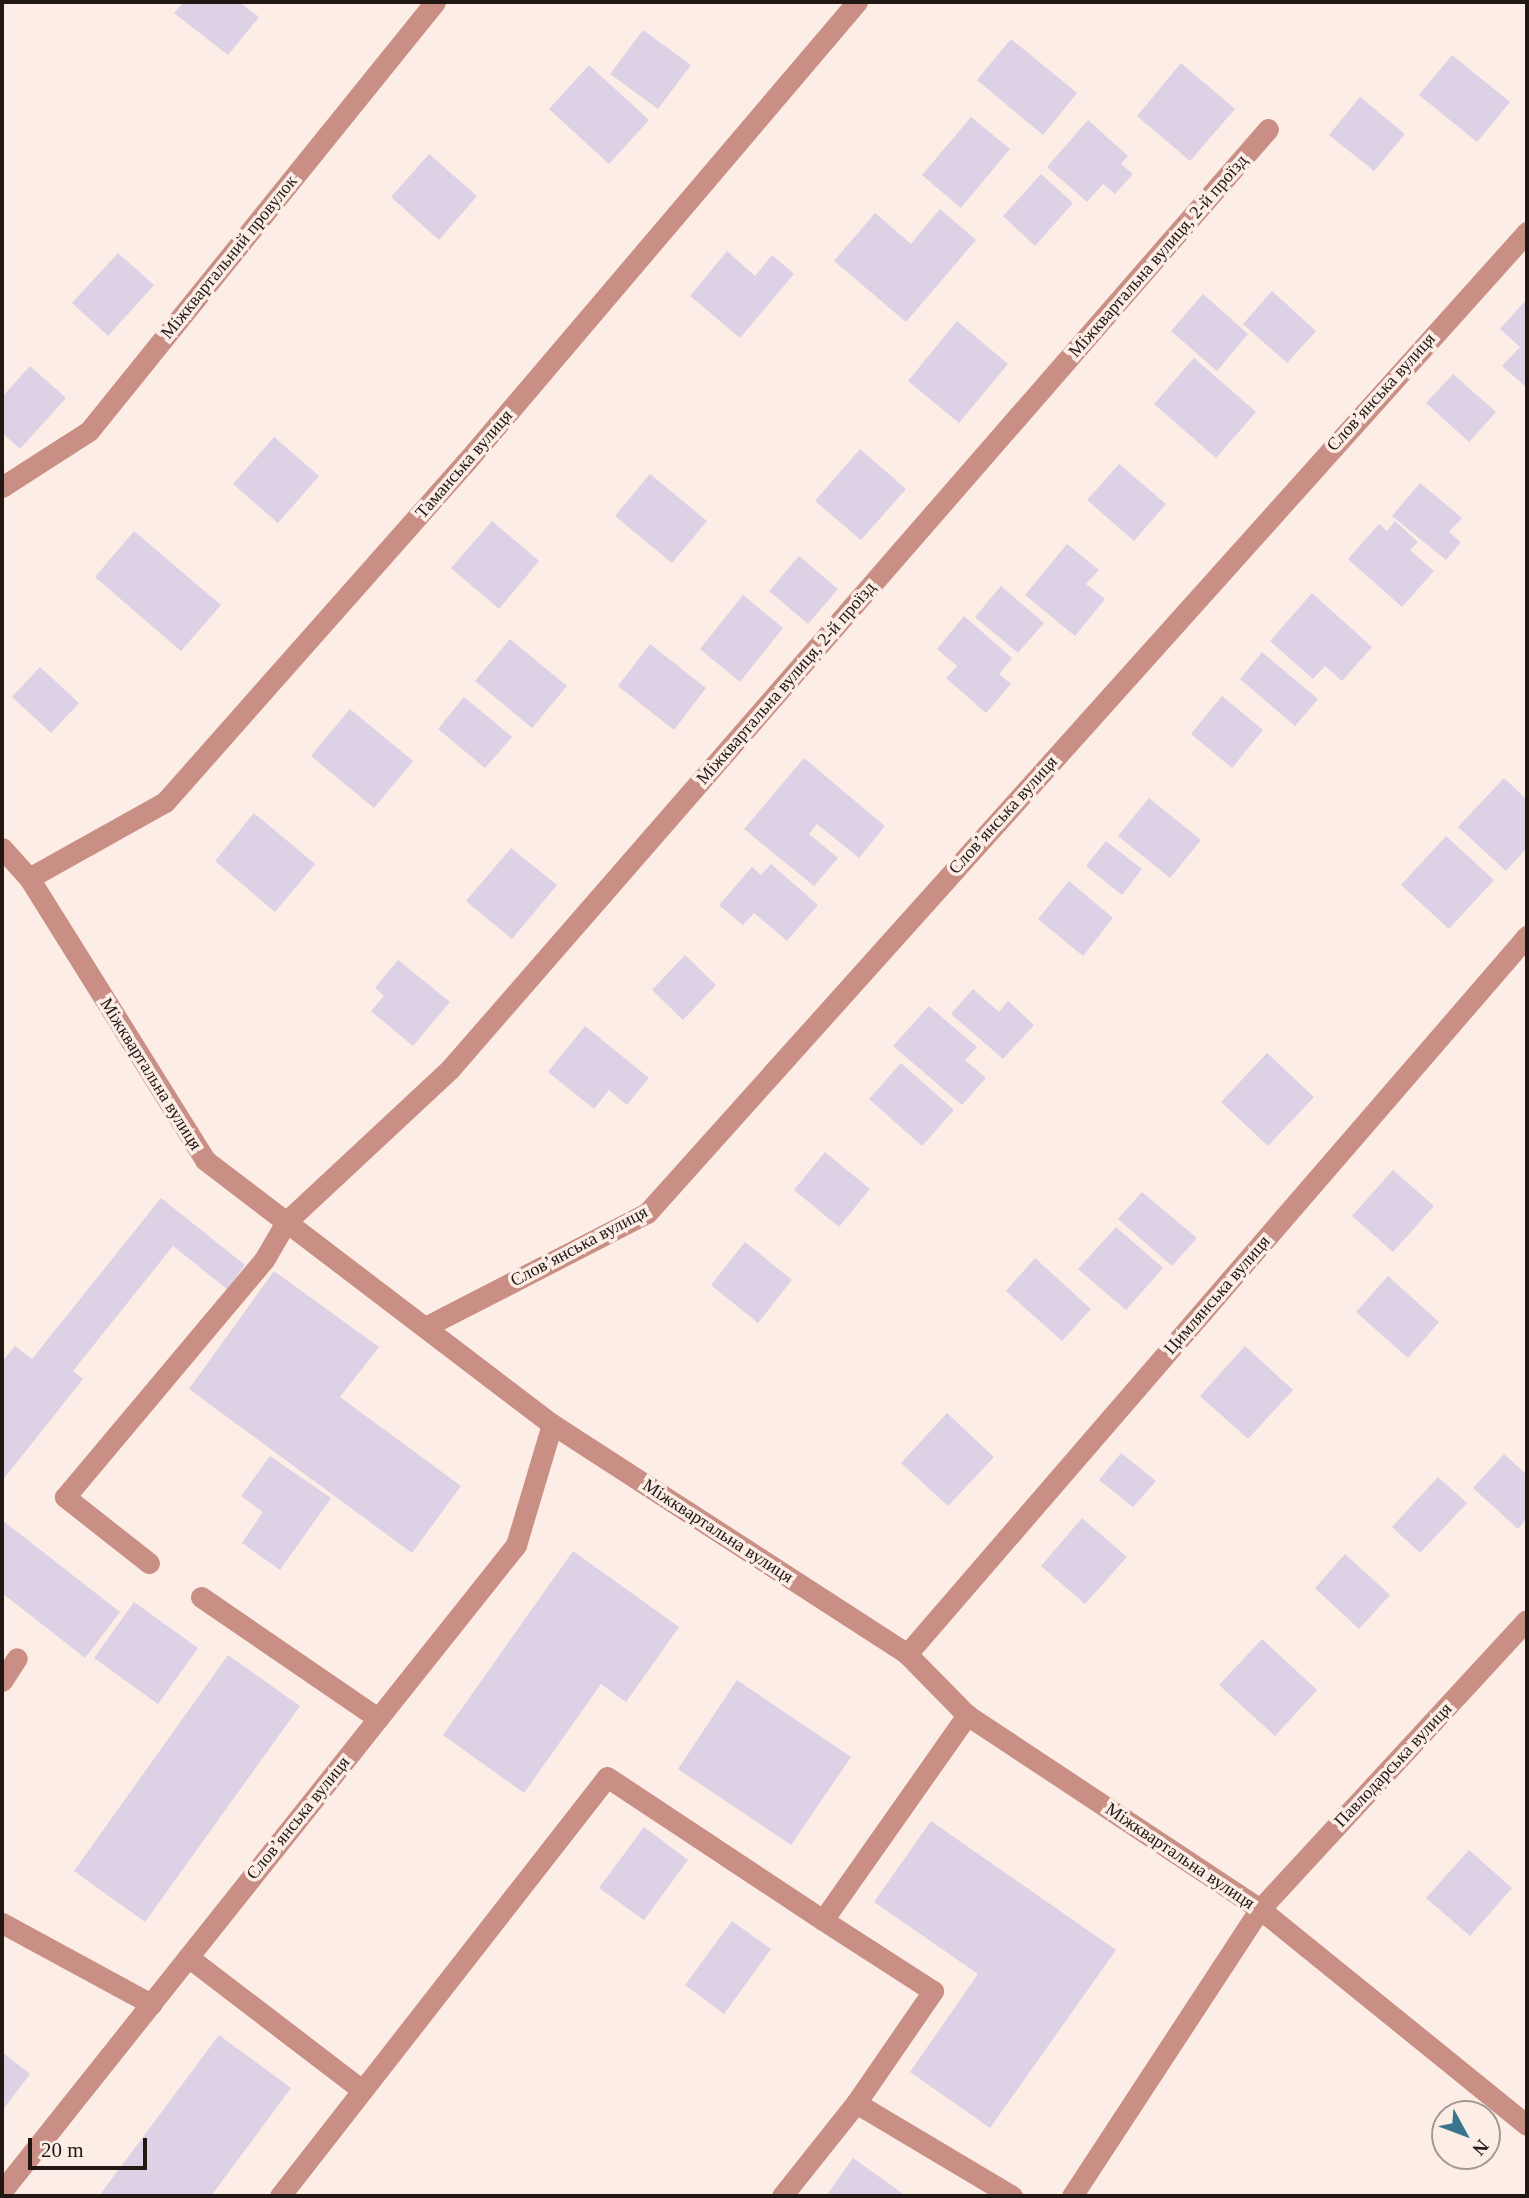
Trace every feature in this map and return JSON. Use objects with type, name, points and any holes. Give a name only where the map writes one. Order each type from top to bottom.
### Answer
[{"type":"street","name":"Міжквартальний провулок","points":[[2,487],[89,431],[435,2]]},
{"type":"street","name":"Таманська вулиця","points":[[29,877],[165,802],[467,462],[858,2]]},
{"type":"street","name":"Міжквартальна вулиця, 2-й проїзд","points":[[149,1563],[65,1497],[264,1260],[286,1222],[450,1069],[1268,129]]},
{"type":"street","name":"Слов’янська вулиця","points":[[425,1327],[647,1213],[1527,232]]},
{"type":"street","name":"Міжквартальна вулиця","points":[[2,848],[29,877],[205,1160],[552,1424],[907,1654],[967,1714],[1260,1909],[1527,2125]]},
{"type":"street","name":"Цимлянська вулиця","points":[[907,1654],[1527,936]]},
{"type":"street","name":"Слов’янська вулиця","points":[[2,2191],[516,1545],[552,1424]]},
{"type":"street","points":[[201,1597],[378,1718]]},
{"type":"street","name":"Павлодарська вулиця","points":[[1072,2196],[1260,1909],[1527,1620]]},
{"type":"street","points":[[2,1681],[17,1658]]},
{"type":"street","points":[[823,1920],[967,1714]]},
{"type":"street","points":[[280,2196],[607,1777],[933,1991],[856,2103],[782,2196]]},
{"type":"street","points":[[2,1923],[151,2004]]},
{"type":"street","points":[[188,1956],[362,2090]]},
{"type":"street","points":[[856,2103],[1012,2196]]},
{"type":"building","points":[[184,2],[239,2],[259,17],[228,55],[174,13]]},
{"type":"building","points":[[643,30],[691,65],[658,109],[610,74]]},
{"type":"building","points":[[1011,39],[1077,93],[1043,135],[977,80]]},
{"type":"building","points":[[1452,55],[1510,102],[1477,142],[1419,95]]},
{"type":"building","points":[[1181,63],[1235,109],[1190,161],[1137,116]]},
{"type":"building","points":[[589,65],[649,120],[609,164],[549,109]]},
{"type":"building","points":[[1360,97],[1405,134],[1374,171],[1329,135]]},
{"type":"building","points":[[971,117],[1010,149],[961,208],[922,175]]},
{"type":"building","points":[[1088,120],[1128,156],[1121,164],[1133,174],[1115,194],[1103,184],[1087,202],[1047,167]]},
{"type":"building","points":[[429,154],[477,196],[439,240],[391,197]]},
{"type":"building","points":[[1041,174],[1073,203],[1035,246],[1003,216]]},
{"type":"building","points":[[940,209],[976,240],[906,322],[834,261],[875,213],[911,244]]},
{"type":"building","points":[[727,251],[755,276],[772,255],[794,274],[740,338],[690,296]]},
{"type":"building","points":[[118,253],[154,285],[108,336],[72,303]]},
{"type":"building","points":[[1272,291],[1316,331],[1287,363],[1243,324]]},
{"type":"building","points":[[1203,294],[1248,334],[1217,371],[1171,331]]},
{"type":"building","points":[[1527,299],[1527,388],[1502,366],[1520,347],[1500,329]]},
{"type":"building","points":[[957,321],[1008,364],[959,423],[908,381]]},
{"type":"building","points":[[1194,358],[1256,412],[1216,458],[1154,404]]},
{"type":"building","points":[[30,366],[66,398],[20,449],[2,433],[2,397]]},
{"type":"building","points":[[1453,374],[1496,412],[1469,442],[1426,403]]},
{"type":"building","points":[[274,437],[319,476],[278,523],[233,484]]},
{"type":"building","points":[[860,449],[906,489],[861,540],[815,501]]},
{"type":"building","points":[[1119,464],[1166,504],[1134,541],[1087,500]]},
{"type":"building","points":[[650,474],[707,521],[672,563],[615,516]]},
{"type":"building","points":[[1420,483],[1462,518],[1449,532],[1461,542],[1446,560],[1392,516]]},
{"type":"building","points":[[492,521],[539,561],[499,609],[451,568]]},
{"type":"building","points":[[1395,521],[1418,542],[1410,550],[1434,571],[1402,607],[1348,559],[1379,524],[1387,531]]},
{"type":"building","points":[[134,531],[221,605],[181,651],[95,577]]},
{"type":"building","points":[[1067,544],[1099,570],[1086,584],[1105,599],[1075,636],[1025,595]]},
{"type":"building","points":[[799,556],[838,589],[808,624],[769,591]]},
{"type":"building","points":[[1001,586],[1044,623],[1018,653],[975,617]]},
{"type":"building","points":[[1312,593],[1372,647],[1342,681],[1325,666],[1313,679],[1270,641]]},
{"type":"building","points":[[743,595],[783,628],[740,682],[700,649]]},
{"type":"building","points":[[964,616],[1012,658],[999,674],[1011,684],[986,713],[946,678],[957,666],[937,649]]},
{"type":"building","points":[[510,639],[567,686],[532,728],[475,681]]},
{"type":"building","points":[[650,644],[706,688],[674,730],[618,686]]},
{"type":"building","points":[[1262,652],[1318,699],[1295,726],[1240,679]]},
{"type":"building","points":[[40,667],[79,703],[51,733],[12,697]]},
{"type":"building","points":[[1222,696],[1263,730],[1232,768],[1191,734]]},
{"type":"building","points":[[464,697],[512,737],[485,768],[438,729]]},
{"type":"building","points":[[350,709],[413,761],[374,808],[311,756]]},
{"type":"building","points":[[804,758],[885,826],[859,858],[817,824],[809,834],[838,858],[814,886],[744,829]]},
{"type":"building","points":[[1504,778],[1527,800],[1527,848],[1506,871],[1458,827]]},
{"type":"building","points":[[1149,798],[1201,840],[1170,878],[1118,836]]},
{"type":"building","points":[[254,813],[315,864],[275,912],[215,861]]},
{"type":"building","points":[[1446,836],[1494,880],[1449,929],[1401,885]]},
{"type":"building","points":[[1106,841],[1142,869],[1122,895],[1086,866]]},
{"type":"building","points":[[511,848],[557,885],[512,939],[466,901]]},
{"type":"building","points":[[771,864],[818,905],[787,941],[754,913],[743,925],[719,905],[752,867],[761,875]]},
{"type":"building","points":[[1069,881],[1113,918],[1083,956],[1038,919]]},
{"type":"building","points":[[685,955],[716,985],[683,1020],[652,990]]},
{"type":"building","points":[[398,960],[450,1002],[413,1046],[371,1011],[384,996],[375,988]]},
{"type":"building","points":[[973,989],[999,1012],[1008,1001],[1034,1025],[1003,1059],[951,1014]]},
{"type":"building","points":[[929,1006],[977,1047],[965,1060],[986,1078],[962,1105],[893,1046]]},
{"type":"building","points":[[585,1026],[649,1078],[627,1105],[609,1090],[594,1109],[548,1072]]},
{"type":"building","points":[[1267,1053],[1314,1097],[1268,1146],[1221,1102]]},
{"type":"building","points":[[901,1063],[954,1110],[922,1146],[869,1099]]},
{"type":"building","points":[[825,1152],[870,1189],[839,1227],[794,1190]]},
{"type":"building","points":[[1393,1170],[1434,1206],[1393,1252],[1352,1216]]},
{"type":"building","points":[[1142,1192],[1197,1238],[1172,1266],[1118,1219]]},
{"type":"building","points":[[161,1198],[245,1265],[227,1289],[173,1246],[73,1371],[83,1379],[2,1481],[2,1362],[15,1346],[32,1359]]},
{"type":"building","points":[[1116,1227],[1163,1268],[1126,1310],[1078,1269]]},
{"type":"building","points":[[745,1242],[792,1280],[758,1323],[711,1285]]},
{"type":"building","points":[[1035,1258],[1091,1309],[1062,1341],[1006,1291]]},
{"type":"building","points":[[274,1271],[379,1347],[340,1397],[461,1486],[412,1553],[189,1389]]},
{"type":"building","points":[[1388,1276],[1439,1322],[1408,1358],[1356,1312]]},
{"type":"building","points":[[1245,1346],[1293,1390],[1248,1439],[1200,1396]]},
{"type":"building","points":[[947,1413],[994,1457],[948,1506],[901,1463]]},
{"type":"building","points":[[1121,1453],[1156,1481],[1133,1507],[1099,1480]]},
{"type":"building","points":[[1504,1454],[1527,1475],[1527,1518],[1518,1529],[1473,1488]]},
{"type":"building","points":[[270,1456],[331,1498],[280,1570],[242,1543],[263,1512],[241,1496]]},
{"type":"building","points":[[1438,1477],[1467,1503],[1420,1553],[1392,1527]]},
{"type":"building","points":[[1082,1518],[1127,1557],[1085,1604],[1041,1566]]},
{"type":"building","points":[[2,1520],[120,1612],[85,1658],[2,1593]]},
{"type":"building","points":[[573,1551],[679,1627],[626,1702],[601,1684],[524,1793],[443,1735]]},
{"type":"building","points":[[1345,1554],[1390,1595],[1359,1629],[1315,1588]]},
{"type":"building","points":[[134,1602],[198,1648],[158,1704],[94,1658]]},
{"type":"building","points":[[1262,1639],[1317,1690],[1275,1736],[1219,1685]]},
{"type":"building","points":[[228,1655],[300,1706],[145,1922],[74,1871]]},
{"type":"building","points":[[737,1680],[851,1757],[791,1845],[678,1769]]},
{"type":"building","points":[[931,1821],[1116,1950],[990,2128],[910,2072],[978,1974],[874,1902]]},
{"type":"building","points":[[644,1827],[688,1860],[644,1920],[599,1888]]},
{"type":"building","points":[[1469,1850],[1512,1888],[1470,1936],[1426,1898]]},
{"type":"building","points":[[732,1921],[771,1949],[724,2014],[685,1985]]},
{"type":"building","points":[[219,2035],[291,2088],[211,2196],[99,2196]]},
{"type":"building","points":[[2,2052],[30,2074],[2,2111]]},
{"type":"building","points":[[853,2158],[906,2196],[826,2196]]}]
